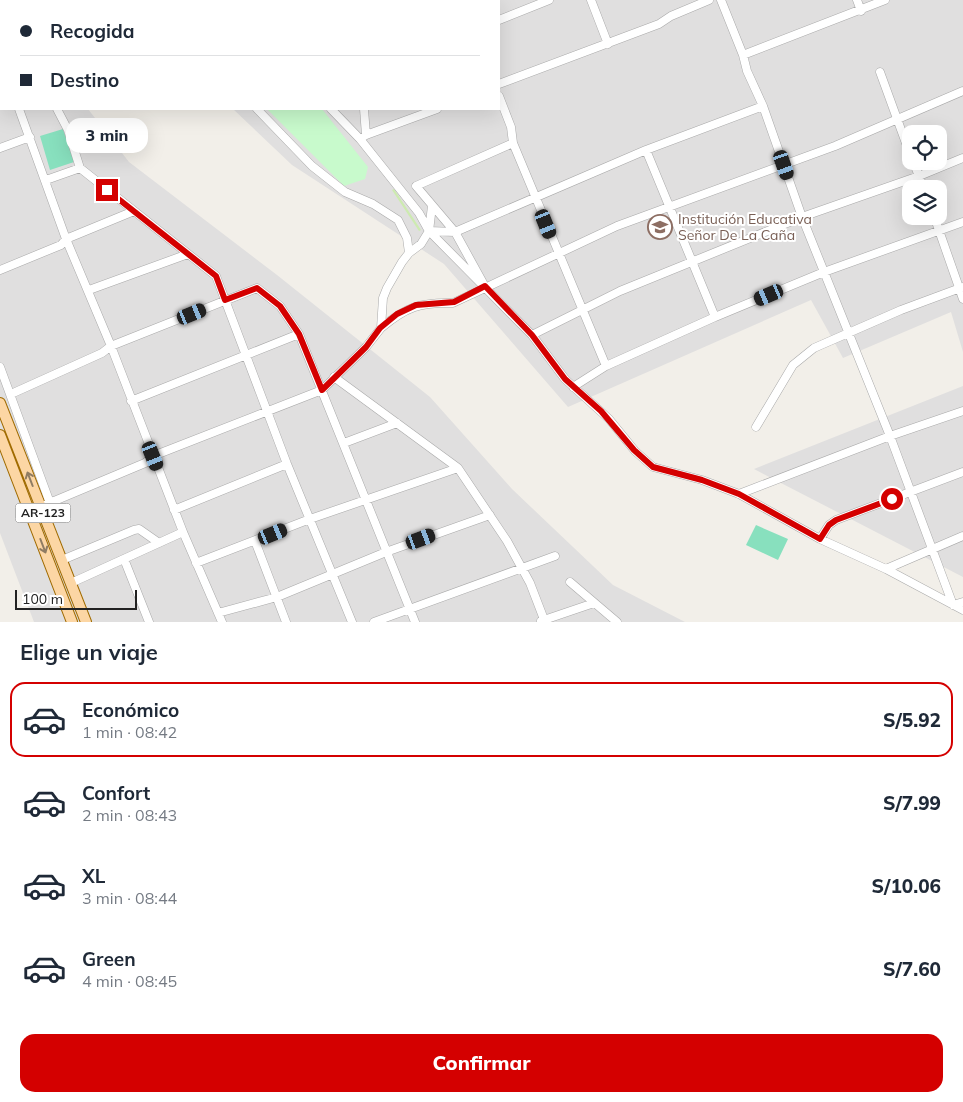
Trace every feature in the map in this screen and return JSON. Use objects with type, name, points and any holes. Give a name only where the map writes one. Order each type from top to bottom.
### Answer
[{"type":"main road","name":"AR-123","points":[[0,404],[45,505],[62,560],[86,622]]},
{"type":"main road","name":"AR-123","points":[[0,435],[72,622]]},
{"type":"street","points":[[500,20],[549,0]]},
{"type":"street","points":[[591,0],[608,44]]},
{"type":"street","points":[[500,84],[659,24],[671,16],[709,0]]},
{"type":"street","points":[[720,0],[763,106],[802,217],[890,436],[953,605]]},
{"type":"street","points":[[857,0],[861,11]]},
{"type":"street","points":[[743,55],[886,0]]},
{"type":"street","points":[[880,72],[902,134]]},
{"type":"street","points":[[0,367],[45,505],[145,463],[153,456],[322,390],[366,347],[380,328],[407,308],[426,303],[454,302],[558,253],[669,205],[784,165],[963,92]]},
{"type":"street","points":[[500,99],[511,127],[513,144],[606,366]]},
{"type":"street","points":[[429,231],[455,232],[535,196],[646,150],[763,106]]},
{"type":"street","points":[[19,110],[66,239],[89,290],[174,510],[222,622]]},
{"type":"street","points":[[58,110],[68,130],[80,168],[216,276],[331,574],[352,622]]},
{"type":"street","points":[[258,110],[312,166],[345,192],[373,204],[398,220],[408,238],[409,253]]},
{"type":"street","points":[[332,110],[363,137],[419,213],[429,231],[532,335],[573,387],[601,411],[634,450],[653,467],[702,480],[739,494],[820,539],[886,569],[963,610]]},
{"type":"street","points":[[363,137],[364,110]]},
{"type":"street","points":[[363,137],[435,110]]},
{"type":"street","points":[[0,148],[30,138]]},
{"type":"street","points":[[485,286],[455,232],[416,186],[513,144]]},
{"type":"street","points":[[646,150],[715,317]]},
{"type":"street","points":[[532,335],[620,291],[802,217],[919,176],[963,158]]},
{"type":"street","points":[[46,180],[80,168]]},
{"type":"street","points":[[917,170],[921,180]]},
{"type":"street","points":[[380,328],[383,298],[394,275],[409,253],[421,244],[429,231],[432,206]]},
{"type":"street","points":[[0,270],[62,245],[66,239],[134,212]]},
{"type":"street","points":[[573,387],[606,366],[715,317],[824,272],[963,222]]},
{"type":"street","points":[[938,225],[962,287],[963,299]]},
{"type":"street","points":[[89,290],[188,254]]},
{"type":"street","points":[[756,427],[793,365],[814,348],[848,332],[962,287]]},
{"type":"street","points":[[0,404],[102,353],[111,346],[257,288],[280,306],[299,334],[367,498],[386,552],[415,622]]},
{"type":"street","points":[[131,401],[299,334]]},
{"type":"street","points":[[334,377],[458,468],[490,515],[522,568],[543,621],[594,603]]},
{"type":"street","points":[[739,494],[890,436],[963,411]]},
{"type":"street","points":[[344,443],[397,423]]},
{"type":"street","points":[[174,510],[288,464]]},
{"type":"street","points":[[196,562],[367,498],[458,468]]},
{"type":"street","points":[[820,539],[829,525],[836,520],[963,472]]},
{"type":"street","points":[[218,613],[277,597],[386,552],[490,515]]},
{"type":"street","points":[[62,560],[134,530],[139,530],[159,543]]},
{"type":"street","points":[[71,583],[183,532]]},
{"type":"street","points":[[886,569],[963,536]]},
{"type":"street","points":[[255,541],[286,622]]},
{"type":"street","points":[[374,622],[555,556]]},
{"type":"street","points":[[124,559],[149,622]]},
{"type":"street","points":[[570,582],[617,622]]},
{"type":"street","points":[[953,605],[963,602]]},
{"type":"shaded area","points":[[500,0],[963,0],[963,352],[951,312],[843,358],[811,300],[568,407],[444,264],[292,165],[234,110],[500,110]]},
{"type":"shaded area","points":[[0,110],[89,110],[129,162],[277,275],[430,397],[512,489],[613,585],[685,622],[34,622],[0,533]]},
{"type":"shaded area","points":[[963,386],[963,577],[754,469]]},
{"type":"green space","points":[[268,110],[323,110],[368,167],[365,179],[344,186]]},
{"type":"green space","points":[[63,129],[74,162],[50,170],[40,136]]},
{"type":"green space","points":[[394,189],[421,230],[419,231],[392,190]]},
{"type":"green space","points":[[756,525],[788,539],[778,560],[746,545]]},
{"type":"place","name":"Institución Educativa Señor De La Caña","points":[[660,227]]},
{"type":"route","points":[[107,190],[216,276],[225,300],[257,288],[280,306],[299,334],[322,390],[366,347],[380,328],[397,314],[416,305],[454,302],[485,286],[532,335],[565,379],[601,411],[634,450],[653,467],[702,480],[739,494],[820,539],[829,525],[836,520],[892,499]]}]
